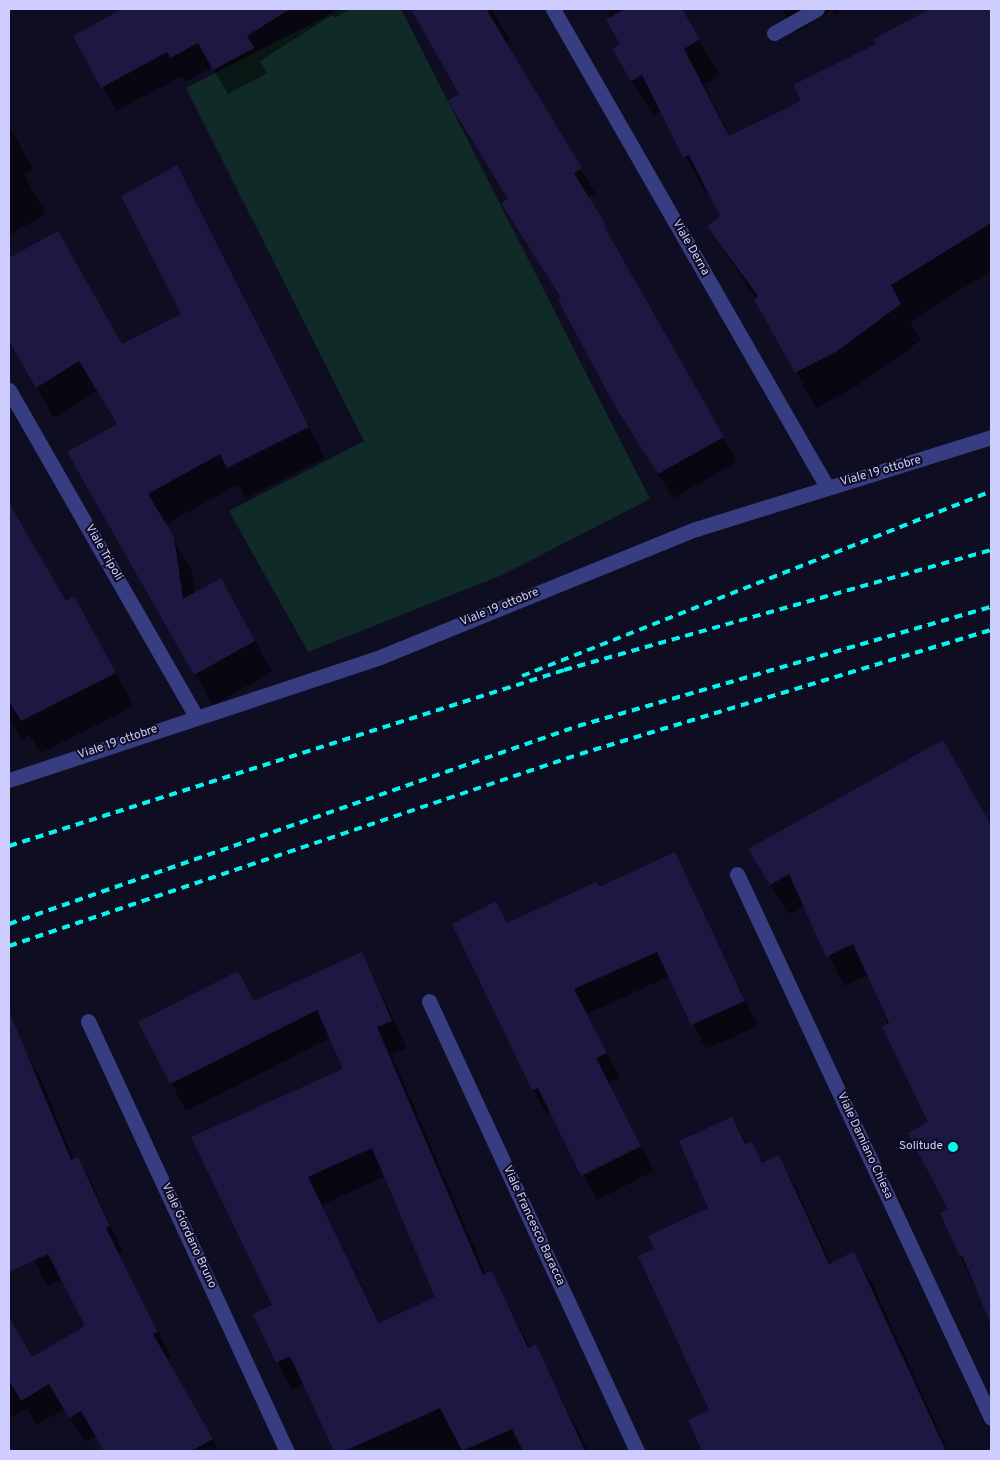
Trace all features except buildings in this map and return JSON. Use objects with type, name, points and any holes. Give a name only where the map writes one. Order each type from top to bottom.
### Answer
[{"type":"street","name":"Viale Derna","points":[[553,9],[827,487]]},
{"type":"street","points":[[774,32],[817,9]]},
{"type":"street","name":"Viale Tripoli","points":[[9,390],[196,716]]},
{"type":"street","name":"Viale 19 ottobre","points":[[9,780],[196,716],[380,657],[696,529],[827,487],[916,462],[991,437]]},
{"type":"street","name":"Viale Damiano Chiesa","points":[[737,874],[991,1418]]},
{"type":"street","name":"Viale Francesco Baracca","points":[[429,1001],[637,1451]]},
{"type":"street","name":"Viale Giordano Bruno","points":[[88,1020],[287,1451]]},
{"type":"green space","points":[[340,9],[401,9],[650,499],[502,575],[308,652],[229,511],[364,441],[186,88]]},
{"type":"railway","points":[[522,676],[989,492]]},
{"type":"railway","points":[[9,846],[564,670],[991,550]]},
{"type":"railway","points":[[9,924],[578,726],[991,607]]},
{"type":"railway","points":[[9,946],[580,754],[991,630]]},
{"type":"place","name":"Solitude","points":[[953,1147]]}]
